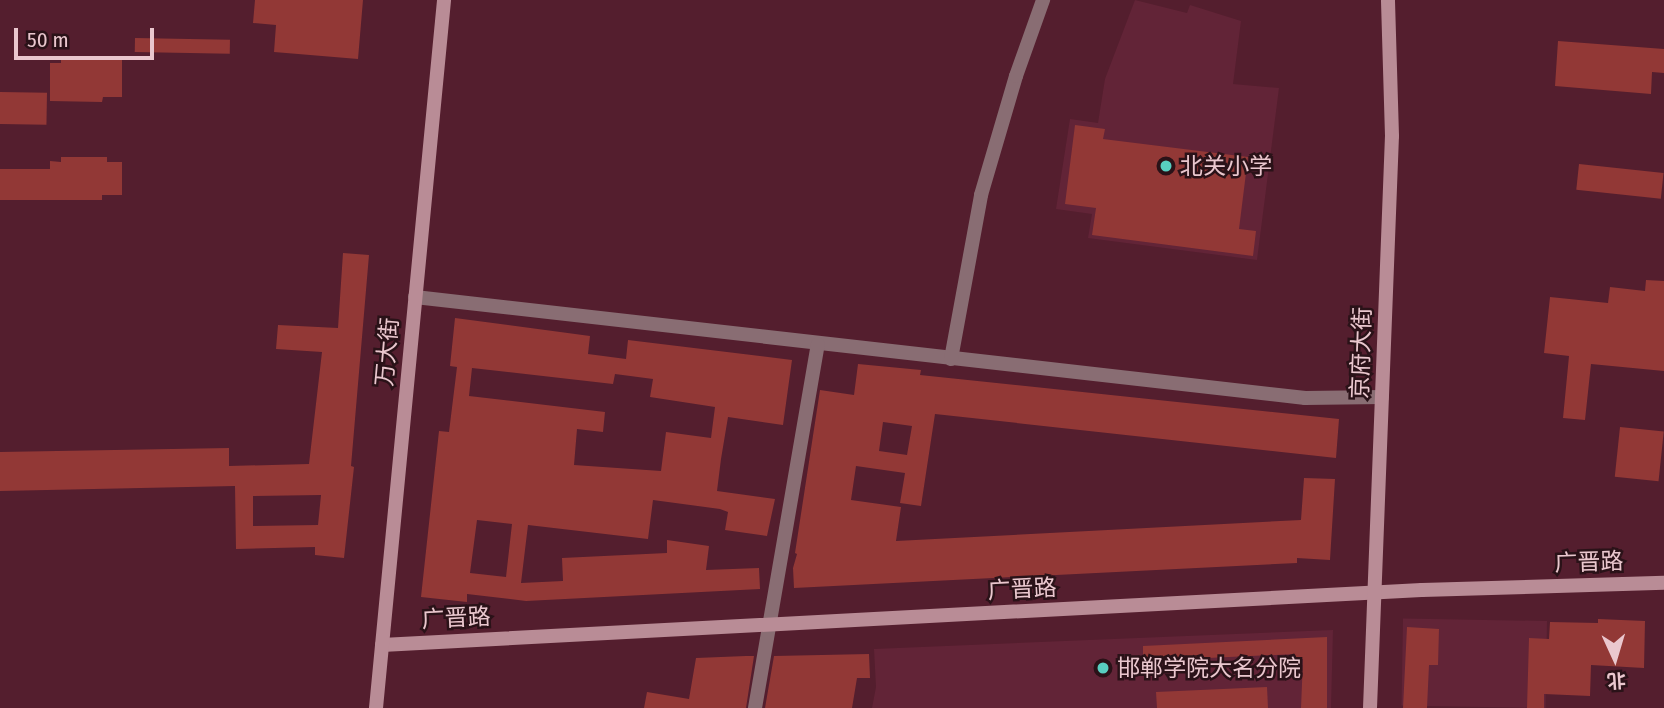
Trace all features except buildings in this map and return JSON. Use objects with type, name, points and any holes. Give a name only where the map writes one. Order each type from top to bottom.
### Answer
[{"type":"street","name":"万大街","points":[[376,708],[444,0]]},
{"type":"street","points":[[951,359],[981,195],[1016,76],[1043,0]]},
{"type":"street","name":"京府大街","points":[[1370,708],[1392,136],[1388,0]]},
{"type":"street","points":[[415,297],[1305,398],[1382,397]]},
{"type":"street","points":[[755,708],[818,344]]},
{"type":"street","name":"广晋路","points":[[382,645],[1374,593],[1664,583]]},
{"type":"shaded area","name":"北关小学","points":[[1135,0],[1187,13],[1190,5],[1241,21],[1233,84],[1279,88],[1257,260],[1088,238],[1092,214],[1056,209],[1070,119],[1098,123],[1105,79]]},
{"type":"shaded area","points":[[1403,618],[1547,621],[1545,708],[1402,705]]},
{"type":"shaded area","name":"邯郸学院大名分院","points":[[1333,630],[1331,708],[872,708],[876,687],[874,649]]},
{"type":"place","name":"北关小学","points":[[1166,166]]},
{"type":"place","name":"邯郸学院大名分院","points":[[1103,668]]}]
